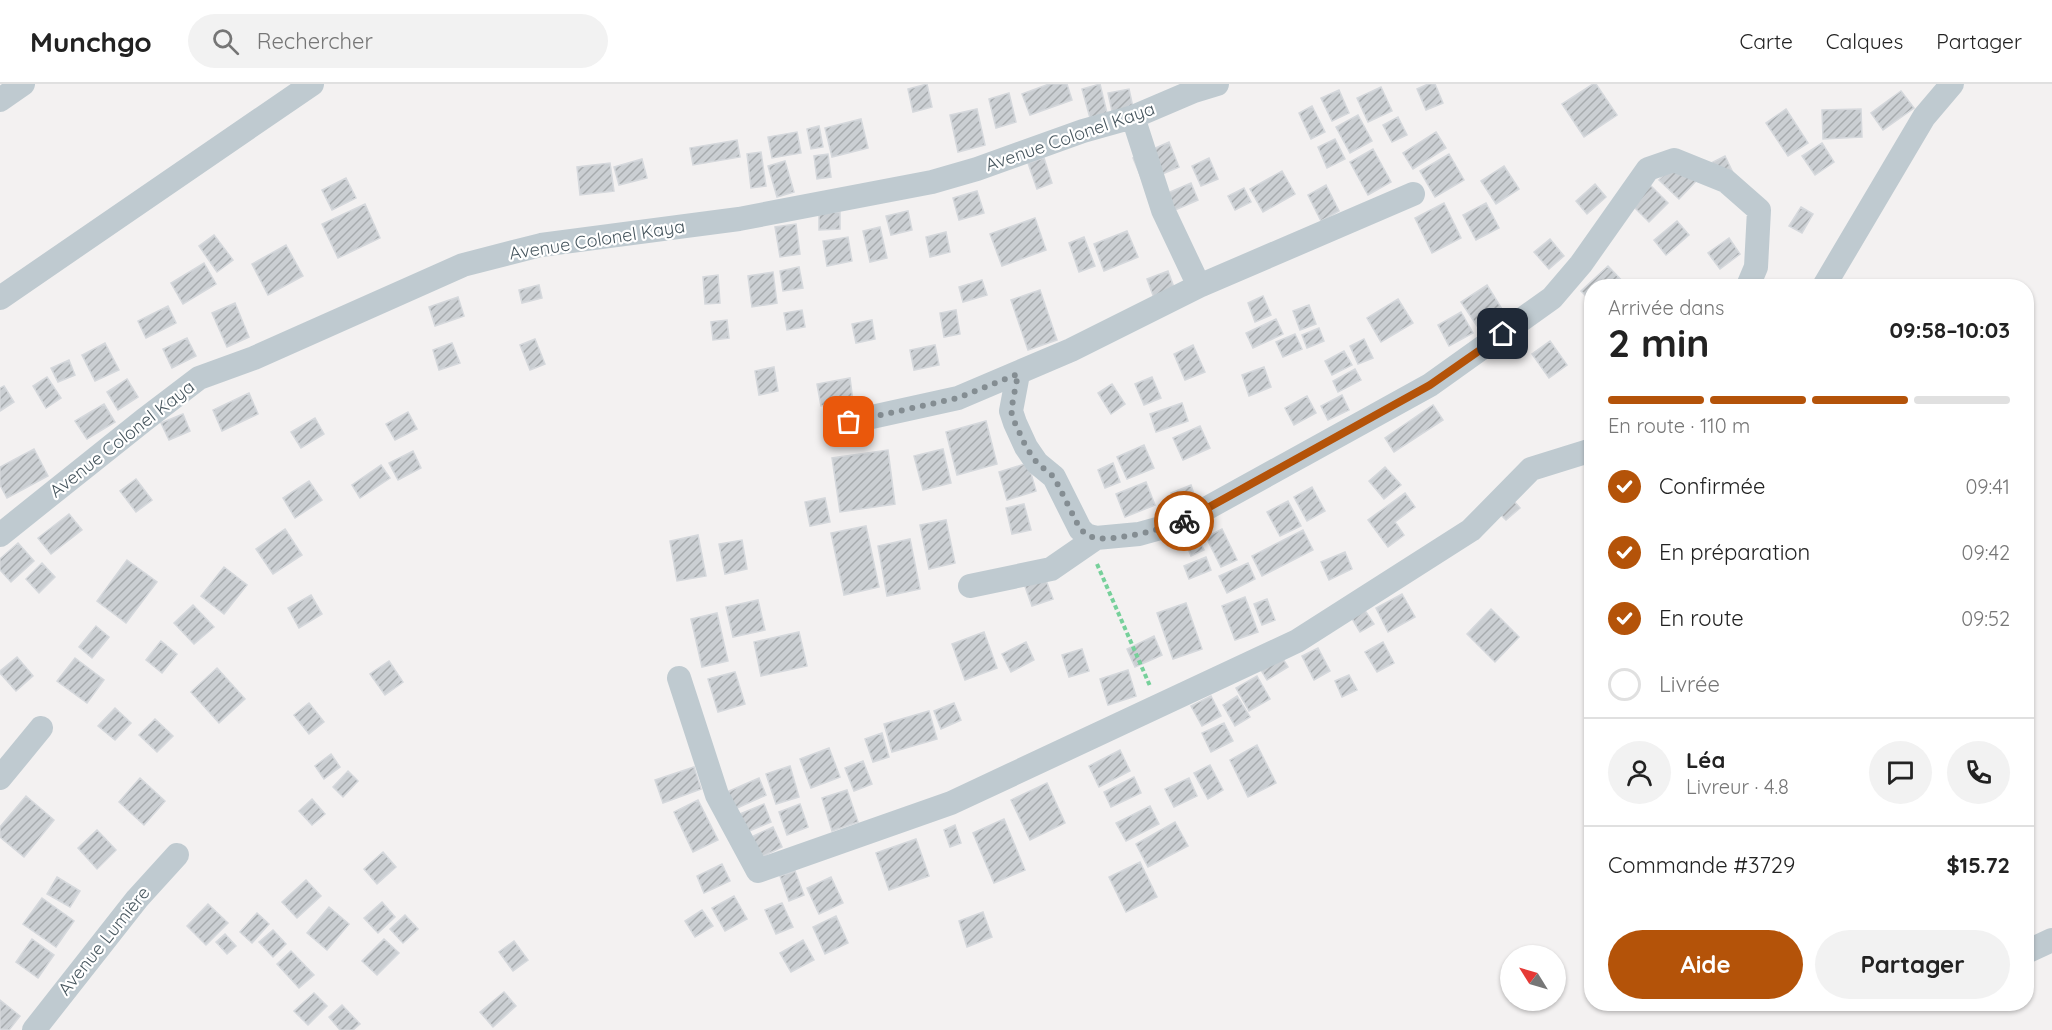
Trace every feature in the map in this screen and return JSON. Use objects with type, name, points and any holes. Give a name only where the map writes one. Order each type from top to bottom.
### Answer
[{"type":"street","points":[[0,100],[23,84]]},
{"type":"street","points":[[0,298],[312,84]]},
{"type":"street","name":"Avenue Colonel Kaya","points":[[0,535],[199,378],[254,358],[463,265],[541,245],[739,219],[932,182],[976,170],[1083,131],[1133,117],[1194,91],[1217,84]]},
{"type":"street","points":[[1828,279],[1924,117],[1952,84]]},
{"type":"street","points":[[1133,117],[1163,210],[1200,286]]},
{"type":"street","points":[[1018,374],[1011,411],[1026,447],[1037,463],[1054,477],[1080,529],[1086,535],[1096,538],[1139,534],[1182,522],[1430,385],[1503,334],[1552,298],[1581,264],[1648,169],[1674,160],[1726,181],[1759,210],[1756,267],[1751,279]]},
{"type":"street","points":[[849,422],[958,398],[1018,374],[1200,286],[1413,194]]},
{"type":"street","points":[[679,678],[717,795],[758,871],[951,803],[1297,641],[1471,530],[1531,470],[1584,453]]},
{"type":"street","points":[[970,586],[1051,569],[1096,538]]},
{"type":"street","points":[[0,778],[41,728]]},
{"type":"street","name":"Avenue Lumière","points":[[34,1030],[137,899],[177,855]]},
{"type":"street","points":[[2034,948],[2052,940]]},
{"type":"path","points":[[1096,538],[1096,562],[1157,707]]},
{"type":"building","points":[[927,84],[932,107],[913,112],[908,89]]},
{"type":"building","points":[[1049,84],[1067,84],[1072,100],[1030,115],[1022,94]]},
{"type":"building","points":[[1100,84],[1107,113],[1090,118],[1082,89]]},
{"type":"building","points":[[1428,84],[1435,84],[1443,103],[1426,110],[1417,89]]},
{"type":"building","points":[[1596,84],[1617,115],[1584,137],[1562,104]]},
{"type":"building","points":[[1381,87],[1392,111],[1368,122],[1357,98]]},
{"type":"building","points":[[1129,89],[1134,112],[1113,116],[1108,93]]},
{"type":"building","points":[[1339,90],[1349,113],[1332,121],[1321,98]]},
{"type":"building","points":[[1901,91],[1914,108],[1883,130],[1871,113]]},
{"type":"building","points":[[1009,93],[1016,122],[996,128],[989,99]]},
{"type":"building","points":[[1312,106],[1325,132],[1311,139],[1299,113]]},
{"type":"building","points":[[977,109],[985,145],[958,152],[950,115]]},
{"type":"building","points":[[1786,109],[1808,143],[1788,156],[1766,123]]},
{"type":"building","points":[[1861,109],[1862,137],[1823,139],[1822,110]]},
{"type":"building","points":[[1358,115],[1372,141],[1350,153],[1336,127]]},
{"type":"building","points":[[1398,117],[1407,135],[1392,142],[1383,125]]},
{"type":"building","points":[[861,119],[868,148],[832,157],[825,128]]},
{"type":"building","points":[[819,126],[823,147],[811,149],[807,129]]},
{"type":"building","points":[[797,132],[801,153],[772,158],[768,137]]},
{"type":"building","points":[[1436,132],[1446,148],[1413,169],[1403,153]]},
{"type":"building","points":[[1335,139],[1345,159],[1327,168],[1318,147]]},
{"type":"building","points":[[737,140],[740,157],[693,165],[690,148]]},
{"type":"building","points":[[1169,142],[1179,167],[1143,182],[1133,158]]},
{"type":"building","points":[[1822,143],[1834,162],[1815,175],[1802,156]]},
{"type":"building","points":[[1373,149],[1391,182],[1368,195],[1350,162]]},
{"type":"building","points":[[761,152],[766,186],[751,188],[747,154]]},
{"type":"building","points":[[828,154],[831,177],[817,179],[814,156]]},
{"type":"building","points":[[1449,154],[1464,180],[1435,197],[1420,171]]},
{"type":"building","points":[[1725,156],[1737,181],[1711,163]]},
{"type":"building","points":[[1044,158],[1052,183],[1037,189],[1028,163]]},
{"type":"building","points":[[1209,158],[1218,179],[1201,186],[1192,166]]},
{"type":"building","points":[[642,159],[647,178],[619,185],[614,167]]},
{"type":"building","points":[[1678,160],[1698,179],[1679,199],[1659,180]]},
{"type":"building","points":[[785,161],[794,192],[777,197],[768,166]]},
{"type":"building","points":[[610,163],[614,191],[580,195],[577,167]]},
{"type":"building","points":[[1504,166],[1519,189],[1496,204],[1481,181]]},
{"type":"building","points":[[1282,171],[1295,194],[1263,212],[1250,189]]},
{"type":"building","points":[[346,178],[356,198],[332,210],[322,190]]},
{"type":"building","points":[[1191,183],[1198,200],[1175,210],[1168,193]]},
{"type":"building","points":[[1595,184],[1606,197],[1587,214],[1576,201]]},
{"type":"building","points":[[1649,184],[1668,203],[1649,222],[1630,203]]},
{"type":"building","points":[[1326,185],[1339,211],[1321,221],[1308,195]]},
{"type":"building","points":[[1244,188],[1251,202],[1235,210],[1228,196]]},
{"type":"building","points":[[977,191],[984,213],[959,220],[953,198]]},
{"type":"building","points":[[1444,203],[1461,238],[1432,253],[1415,218]]},
{"type":"building","points":[[1486,203],[1499,228],[1476,240],[1463,215]]},
{"type":"building","points":[[365,204],[380,238],[338,258],[322,224]]},
{"type":"building","points":[[1801,207],[1813,214],[1802,233],[1789,226]]},
{"type":"building","points":[[908,211],[912,230],[891,235],[886,216]]},
{"type":"building","points":[[840,212],[840,229],[819,230],[819,213]]},
{"type":"building","points":[[1035,218],[1046,250],[1002,266],[990,234]]},
{"type":"building","points":[[1677,221],[1689,235],[1666,255],[1654,240]]},
{"type":"building","points":[[796,224],[800,254],[780,257],[775,227]]},
{"type":"building","points":[[880,227],[887,258],[870,262],[863,231]]},
{"type":"building","points":[[1127,231],[1138,257],[1104,271],[1094,244]]},
{"type":"building","points":[[946,232],[950,252],[930,257],[926,237]]},
{"type":"building","points":[[214,235],[233,260],[217,272],[199,246]]},
{"type":"building","points":[[848,237],[852,261],[827,266],[823,241]]},
{"type":"building","points":[[1084,237],[1095,266],[1079,272],[1069,243]]},
{"type":"building","points":[[1729,238],[1740,254],[1720,269],[1708,253]]},
{"type":"building","points":[[1550,239],[1564,256],[1549,269],[1534,252]]},
{"type":"building","points":[[286,245],[303,276],[268,295],[252,264]]},
{"type":"building","points":[[204,263],[216,284],[183,304],[171,283]]},
{"type":"building","points":[[1608,266],[1620,279],[1594,279]]},
{"type":"building","points":[[799,267],[803,288],[783,291],[780,271]]},
{"type":"building","points":[[1168,271],[1175,290],[1154,298],[1147,279]]},
{"type":"building","points":[[773,272],[777,303],[752,307],[748,276]]},
{"type":"building","points":[[718,275],[720,303],[705,304],[703,277]]},
{"type":"building","points":[[982,280],[987,295],[963,302],[959,287]]},
{"type":"building","points":[[539,285],[542,298],[522,303],[519,290]]},
{"type":"building","points":[[1487,285],[1502,309],[1477,326],[1461,302]]},
{"type":"building","points":[[1040,290],[1057,340],[1028,350],[1011,300]]},
{"type":"building","points":[[1263,296],[1271,315],[1255,322],[1248,303]]},
{"type":"building","points":[[458,297],[464,316],[435,326],[429,307]]},
{"type":"building","points":[[1398,299],[1413,323],[1381,342],[1367,318]]},
{"type":"building","points":[[235,303],[249,337],[227,347],[212,313]]},
{"type":"building","points":[[1309,305],[1316,324],[1300,330],[1293,311]]},
{"type":"building","points":[[168,306],[176,323],[146,338],[138,321]]},
{"type":"building","points":[[802,310],[805,327],[787,330],[784,313]]},
{"type":"building","points":[[956,310],[960,334],[944,337],[940,313]]},
{"type":"building","points":[[1461,312],[1473,333],[1449,346],[1438,325]]},
{"type":"building","points":[[1276,319],[1283,334],[1253,348],[1246,333]]},
{"type":"building","points":[[727,320],[729,338],[713,340],[711,322]]},
{"type":"building","points":[[872,320],[875,339],[856,343],[852,324]]},
{"type":"building","points":[[1319,328],[1324,341],[1307,348],[1302,335]]},
{"type":"building","points":[[1295,334],[1302,349],[1283,357],[1276,342]]},
{"type":"building","points":[[187,338],[196,356],[172,368],[163,349]]},
{"type":"building","points":[[535,339],[545,364],[530,370],[520,345]]},
{"type":"building","points":[[1364,339],[1373,358],[1358,364],[1350,346]]},
{"type":"building","points":[[1550,341],[1567,365],[1549,378],[1532,354]]},
{"type":"building","points":[[105,343],[119,370],[95,381],[82,355]]},
{"type":"building","points":[[452,343],[460,363],[439,370],[433,350]]},
{"type":"building","points":[[935,345],[939,365],[914,370],[910,350]]},
{"type":"building","points":[[1193,345],[1205,372],[1185,380],[1174,354]]},
{"type":"building","points":[[1344,351],[1352,365],[1332,375],[1325,361]]},
{"type":"building","points":[[69,360],[75,375],[58,382],[51,368]]},
{"type":"building","points":[[774,367],[778,391],[759,395],[755,371]]},
{"type":"building","points":[[1264,367],[1271,387],[1249,396],[1242,375]]},
{"type":"building","points":[[1355,369],[1361,380],[1338,392],[1333,381]]},
{"type":"building","points":[[47,377],[61,398],[46,408],[33,386]]},
{"type":"building","points":[[1152,377],[1161,398],[1144,405],[1135,384]]},
{"type":"building","points":[[850,378],[853,401],[821,406],[817,384]]},
{"type":"building","points":[[127,379],[138,397],[118,410],[107,392]]},
{"type":"building","points":[[1112,384],[1125,404],[1111,414],[1098,393]]},
{"type":"building","points":[[4,386],[14,402],[0,411],[0,388]]},
{"type":"building","points":[[249,393],[258,414],[222,431],[213,410]]},
{"type":"building","points":[[1342,395],[1349,410],[1328,420],[1321,406]]},
{"type":"building","points":[[1307,396],[1316,413],[1294,425],[1285,408]]},
{"type":"building","points":[[1182,403],[1188,421],[1156,432],[1150,414]]},
{"type":"building","points":[[104,404],[115,422],[87,439],[75,421]]},
{"type":"building","points":[[1433,405],[1443,420],[1394,452],[1385,438]]},
{"type":"building","points":[[408,412],[417,429],[395,440],[386,424]]},
{"type":"building","points":[[183,414],[190,431],[169,440],[161,423]]},
{"type":"building","points":[[315,418],[324,434],[301,448],[291,432]]},
{"type":"building","points":[[986,421],[997,464],[957,475],[946,432]]},
{"type":"building","points":[[1200,426],[1210,448],[1183,460],[1173,438]]},
{"type":"building","points":[[1144,445],[1154,468],[1127,479],[1117,457]]},
{"type":"building","points":[[34,449],[48,476],[7,498],[0,485],[0,467]]},
{"type":"building","points":[[943,449],[951,483],[923,490],[914,456]]},
{"type":"building","points":[[888,450],[895,504],[840,512],[832,458]]},
{"type":"building","points":[[413,451],[421,468],[398,480],[389,463]]},
{"type":"building","points":[[1028,463],[1036,491],[1007,500],[999,472]]},
{"type":"building","points":[[1113,463],[1120,482],[1105,488],[1098,470]]},
{"type":"building","points":[[381,465],[390,478],[360,498],[352,485]]},
{"type":"building","points":[[1385,467],[1401,485],[1384,499],[1369,481]]},
{"type":"building","points":[[136,479],[152,500],[136,512],[120,491]]},
{"type":"building","points":[[309,481],[322,500],[295,518],[283,498]]},
{"type":"building","points":[[1146,482],[1155,505],[1125,517],[1116,494]]},
{"type":"building","points":[[1191,485],[1196,500],[1176,508],[1171,493]]},
{"type":"building","points":[[1312,487],[1325,511],[1307,521],[1294,497]]},
{"type":"building","points":[[1405,493],[1415,507],[1395,522],[1404,535],[1388,547],[1368,520]]},
{"type":"building","points":[[825,498],[830,522],[810,526],[805,502]]},
{"type":"building","points":[[1512,499],[1520,508],[1506,520],[1497,511]]},
{"type":"building","points":[[1288,501],[1301,526],[1280,536],[1267,512]]},
{"type":"building","points":[[1024,504],[1031,530],[1012,534],[1006,508]]},
{"type":"building","points":[[69,514],[82,530],[51,554],[38,538]]},
{"type":"building","points":[[946,520],[955,563],[929,569],[920,525]]},
{"type":"building","points":[[866,526],[879,587],[844,595],[831,533]]},
{"type":"building","points":[[285,529],[302,555],[273,574],[256,549]]},
{"type":"building","points":[[1222,529],[1237,560],[1221,567],[1206,537]]},
{"type":"building","points":[[1303,530],[1313,550],[1262,576],[1252,556]]},
{"type":"building","points":[[1196,534],[1204,550],[1191,556],[1184,539]]},
{"type":"building","points":[[698,535],[706,576],[677,581],[670,541]]},
{"type":"building","points":[[910,539],[920,589],[887,596],[878,546]]},
{"type":"building","points":[[742,540],[747,569],[725,574],[719,544]]},
{"type":"building","points":[[18,543],[34,561],[11,582],[0,570],[0,559]]},
{"type":"building","points":[[1345,552],[1352,569],[1329,580],[1321,562]]},
{"type":"building","points":[[1206,557],[1211,570],[1189,579],[1184,566]]},
{"type":"building","points":[[127,560],[157,582],[126,623],[97,601]]},
{"type":"building","points":[[42,563],[55,577],[39,593],[26,579]]},
{"type":"building","points":[[1248,563],[1255,579],[1227,593],[1219,576]]},
{"type":"building","points":[[224,567],[247,585],[224,614],[201,596]]},
{"type":"building","points":[[1043,572],[1053,599],[1032,606],[1023,581]]},
{"type":"building","points":[[1402,594],[1415,617],[1388,632],[1376,608]]},
{"type":"building","points":[[311,595],[322,614],[299,628],[288,608]]},
{"type":"building","points":[[1245,597],[1258,632],[1235,640],[1222,606]]},
{"type":"building","points":[[1267,599],[1275,620],[1262,625],[1254,604]]},
{"type":"building","points":[[758,600],[765,630],[733,637],[726,607]]},
{"type":"building","points":[[1186,603],[1202,649],[1173,659],[1157,613]]},
{"type":"building","points":[[193,605],[214,627],[194,644],[174,623]]},
{"type":"building","points":[[1364,609],[1374,624],[1360,632],[1351,617]]},
{"type":"building","points":[[1491,609],[1519,637],[1495,662],[1467,634]]},
{"type":"building","points":[[717,613],[728,661],[702,667],[691,619]]},
{"type":"building","points":[[96,626],[109,637],[92,658],[79,647]]},
{"type":"building","points":[[799,632],[807,666],[761,676],[754,642]]},
{"type":"building","points":[[984,632],[997,668],[965,680],[952,644]]},
{"type":"building","points":[[1154,636],[1162,655],[1135,667],[1127,649]]},
{"type":"building","points":[[161,641],[177,654],[162,673],[146,660]]},
{"type":"building","points":[[1026,642],[1034,660],[1011,672],[1002,654]]},
{"type":"building","points":[[1383,642],[1394,663],[1377,672],[1365,652]]},
{"type":"building","points":[[1318,648],[1330,671],[1314,680],[1302,656]]},
{"type":"building","points":[[1082,649],[1089,671],[1069,677],[1062,655]]},
{"type":"building","points":[[1280,654],[1288,667],[1267,680],[1259,667]]},
{"type":"building","points":[[17,657],[33,676],[16,691],[0,671]]},
{"type":"building","points":[[75,658],[104,680],[87,703],[57,681]]},
{"type":"building","points":[[389,661],[403,682],[385,695],[370,674]]},
{"type":"building","points":[[217,668],[245,699],[219,723],[191,692]]},
{"type":"building","points":[[1128,670],[1136,696],[1108,705],[1100,679]]},
{"type":"building","points":[[735,672],[745,704],[718,712],[708,679]]},
{"type":"building","points":[[1349,675],[1357,690],[1342,697],[1335,681]]},
{"type":"building","points":[[1257,676],[1270,699],[1249,711],[1236,688]]},
{"type":"building","points":[[1211,696],[1221,716],[1202,726],[1191,706]]},
{"type":"building","points":[[1237,696],[1250,717],[1235,726],[1223,705]]},
{"type":"building","points":[[309,703],[324,722],[309,734],[294,715]]},
{"type":"building","points":[[954,703],[961,720],[941,729],[934,711]]},
{"type":"building","points":[[115,708],[131,723],[115,740],[98,726]]},
{"type":"building","points":[[929,711],[937,739],[892,752],[884,724]]},
{"type":"building","points":[[155,719],[173,736],[157,752],[139,735]]},
{"type":"building","points":[[1224,723],[1233,741],[1211,752],[1202,733]]},
{"type":"building","points":[[882,733],[889,757],[873,762],[865,739]]},
{"type":"building","points":[[1257,745],[1276,783],[1248,797],[1230,760]]},
{"type":"building","points":[[829,748],[840,777],[811,788],[800,759]]},
{"type":"building","points":[[1120,750],[1130,771],[1099,787],[1089,766]]},
{"type":"building","points":[[331,754],[340,767],[324,779],[315,766]]},
{"type":"building","points":[[863,761],[872,784],[854,791],[845,768]]},
{"type":"building","points":[[1210,765],[1223,790],[1208,799],[1194,773]]},
{"type":"building","points":[[790,766],[799,797],[776,804],[766,774]]},
{"type":"building","points":[[694,767],[701,789],[663,803],[655,780]]},
{"type":"building","points":[[348,771],[358,781],[343,797],[333,787]]},
{"type":"building","points":[[1134,777],[1141,793],[1111,807],[1104,792]]},
{"type":"building","points":[[140,778],[165,801],[144,825],[119,802]]},
{"type":"building","points":[[759,778],[766,795],[735,809],[727,792]]},
{"type":"building","points":[[1189,778],[1197,796],[1174,807],[1165,789]]},
{"type":"building","points":[[1047,783],[1065,823],[1030,840],[1011,800]]},
{"type":"building","points":[[847,790],[858,822],[832,831],[822,798]]},
{"type":"building","points":[[26,796],[54,820],[24,857],[0,837],[0,827]]},
{"type":"building","points":[[312,799],[325,814],[312,825],[299,811]]},
{"type":"building","points":[[698,800],[718,840],[693,852],[674,812]]},
{"type":"building","points":[[764,804],[771,822],[742,834],[735,816]]},
{"type":"building","points":[[800,804],[808,827],[787,835],[779,812]]},
{"type":"building","points":[[1150,806],[1159,824],[1126,841],[1116,823]]},
{"type":"building","points":[[1004,819],[1025,870],[994,883],[973,833]]},
{"type":"building","points":[[1175,822],[1188,846],[1148,867],[1136,844]]},
{"type":"building","points":[[955,825],[961,843],[950,847],[944,830]]},
{"type":"building","points":[[773,827],[782,847],[759,858],[749,838]]},
{"type":"building","points":[[97,830],[116,850],[97,869],[78,848]]},
{"type":"building","points":[[916,839],[929,876],[889,890],[876,853]]},
{"type":"building","points":[[383,852],[396,867],[377,884],[364,869]]},
{"type":"building","points":[[1140,862],[1157,897],[1126,912],[1109,877]]},
{"type":"building","points":[[722,864],[730,881],[704,893],[697,876]]},
{"type":"building","points":[[795,871],[804,895],[789,901],[780,876]]},
{"type":"building","points":[[57,877],[80,891],[70,907],[47,894]]},
{"type":"building","points":[[831,877],[843,903],[819,914],[807,888]]},
{"type":"building","points":[[306,880],[321,896],[297,918],[282,902]]},
{"type":"building","points":[[734,896],[747,919],[725,931],[712,908]]},
{"type":"building","points":[[42,898],[74,921],[56,947],[23,924]]},
{"type":"building","points":[[382,902],[395,917],[378,933],[364,918]]},
{"type":"building","points":[[782,903],[793,927],[776,934],[765,910]]},
{"type":"building","points":[[208,904],[228,923],[206,945],[187,926]]},
{"type":"building","points":[[329,907],[349,924],[327,950],[307,933]]},
{"type":"building","points":[[702,910],[713,926],[695,937],[685,921]]},
{"type":"building","points":[[983,912],[992,937],[967,947],[959,921]]},
{"type":"building","points":[[257,913],[269,924],[252,943],[240,932]]},
{"type":"building","points":[[405,915],[418,929],[403,943],[390,929]]},
{"type":"building","points":[[836,916],[848,943],[825,954],[813,927]]},
{"type":"building","points":[[273,930],[286,944],[273,957],[259,942]]},
{"type":"building","points":[[225,934],[236,946],[227,954],[216,942]]},
{"type":"building","points":[[32,939],[54,955],[38,978],[16,962]]},
{"type":"building","points":[[384,939],[399,953],[377,975],[362,961]]},
{"type":"building","points":[[803,940],[814,960],[791,972],[780,953]]},
{"type":"building","points":[[514,941],[528,960],[513,971],[499,952]]},
{"type":"building","points":[[291,951],[314,975],[299,988],[277,964]]},
{"type":"building","points":[[504,992],[516,1006],[493,1027],[480,1012]]},
{"type":"building","points":[[314,993],[327,1006],[308,1025],[294,1011]]},
{"type":"building","points":[[0,1000],[20,1016],[9,1030],[0,1029]]},
{"type":"building","points":[[342,1005],[360,1024],[353,1030],[340,1030],[329,1017]]},
{"type":"way so far","points":[[849,422],[958,398],[1018,374],[1011,411],[1015,423],[1026,447],[1037,463],[1054,477],[1080,529],[1086,535],[1096,538],[1139,534],[1184,521]]},
{"type":"route","points":[[1184,521],[1430,385],[1503,334]]}]
